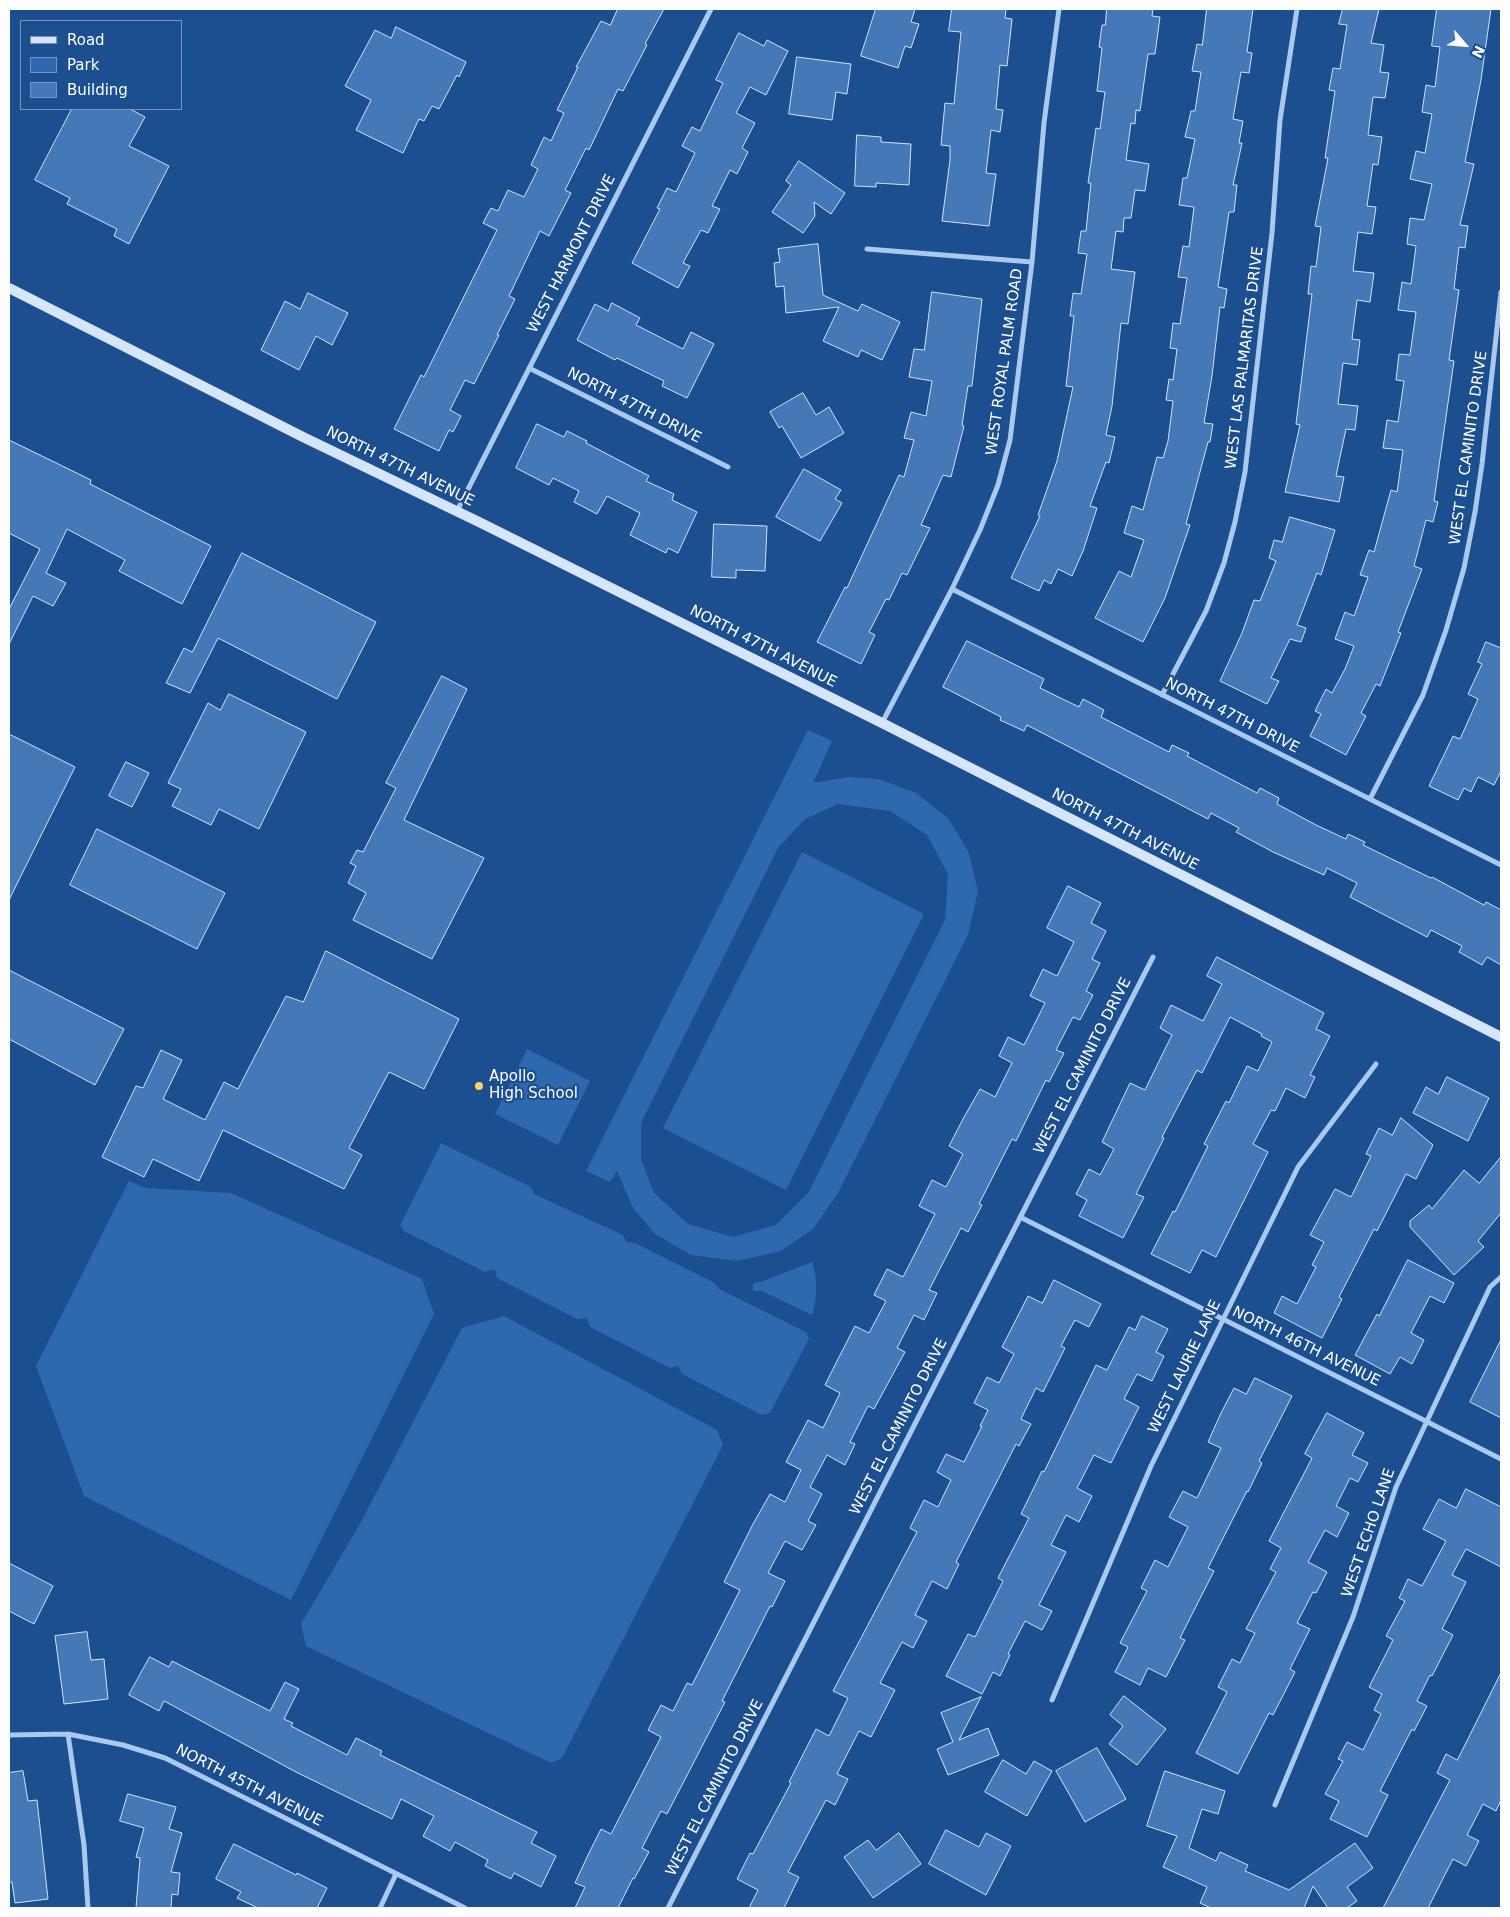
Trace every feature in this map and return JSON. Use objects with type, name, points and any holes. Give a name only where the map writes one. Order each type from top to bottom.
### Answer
[{"type":"street","name":"WEST HARMONT DRIVE","points":[[456,511],[711,9]]},
{"type":"street","name":"WEST ROYAL PALM ROAD","points":[[882,723],[952,589],[980,530],[998,485],[1010,440],[1032,262],[1044,123],[1059,9]]},
{"type":"street","name":"WEST LAS PALMARITAS DRIVE","points":[[1162,695],[1206,611],[1224,562],[1235,522],[1245,472],[1272,233],[1280,120],[1297,9]]},
{"type":"street","points":[[867,249],[1032,262]]},
{"type":"street","name":"NORTH 47TH AVENUE","points":[[9,288],[303,437],[882,723],[1501,1038]]},
{"type":"street","name":"WEST EL CAMINITO DRIVE","points":[[1370,799],[1423,695],[1446,630],[1464,568],[1476,512],[1501,292]]},
{"type":"street","name":"NORTH 47TH DRIVE","points":[[529,368],[728,467]]},
{"type":"street","name":"NORTH 47TH DRIVE","points":[[952,589],[1501,865]]},
{"type":"street","name":"WEST EL CAMINITO DRIVE","points":[[668,1908],[1153,957]]},
{"type":"street","name":"WEST LAURIE LANE","points":[[1052,1700],[1151,1466],[1298,1167],[1376,1064]]},
{"type":"street","name":"NORTH 46TH AVENUE","points":[[1020,1217],[1501,1459]]},
{"type":"street","name":"WEST ECHO LANE","points":[[1275,1805],[1353,1617],[1396,1487],[1490,1287],[1501,1277]]},
{"type":"street","name":"NORTH 45TH AVENUE","points":[[9,1734],[68,1734],[123,1745],[165,1758],[465,1908]]},
{"type":"street","points":[[68,1734],[84,1845],[88,1908]]},
{"type":"street","points":[[380,1908],[396,1874]]},
{"type":"green space","points":[[808,730],[832,741],[813,783],[848,777],[879,779],[916,793],[948,818],[969,853],[978,891],[968,935],[837,1195],[813,1229],[781,1251],[737,1261],[691,1255],[655,1234],[633,1208],[617,1171],[610,1182],[586,1171]],"holes":[[[838,804],[890,811],[927,835],[948,874],[945,920],[808,1193],[776,1225],[733,1237],[688,1224],[654,1193],[641,1159],[641,1123],[778,848],[805,819]]]},
{"type":"green space","points":[[802,852],[924,914],[786,1190],[663,1128]]},
{"type":"green space","points":[[527,1049],[590,1081],[558,1145],[495,1114]]},
{"type":"green space","points":[[441,1143],[531,1187],[534,1194],[623,1235],[626,1242],[635,1243],[715,1283],[719,1289],[806,1332],[809,1339],[770,1413],[762,1415],[682,1374],[678,1366],[670,1368],[590,1327],[587,1318],[577,1319],[497,1278],[495,1269],[485,1272],[404,1231],[400,1225]]},
{"type":"green space","points":[[129,1181],[145,1188],[231,1193],[422,1279],[434,1314],[291,1600],[84,1496],[36,1366]]},
{"type":"green space","points":[[812,1262],[816,1289],[812,1315],[762,1291],[753,1291],[753,1283],[761,1282]]},
{"type":"green space","points":[[504,1316],[717,1430],[723,1445],[562,1758],[551,1763],[306,1646],[301,1624],[361,1522],[462,1328]]},
{"type":"building","points":[[618,9],[664,9],[623,91],[618,89],[589,150],[586,148],[565,190],[571,193],[549,236],[540,231],[509,296],[515,299],[497,335],[499,335],[474,384],[465,380],[450,410],[461,416],[453,432],[449,430],[439,451],[394,429],[421,375],[424,377],[497,230],[483,223],[491,208],[498,211],[508,190],[524,197],[538,169],[531,165],[544,137],[551,141],[564,113],[557,110],[578,67],[576,67],[601,21],[610,25]]},
{"type":"building","points":[[876,9],[915,9],[911,22],[919,24],[911,48],[905,46],[898,68],[861,56]]},
{"type":"building","points":[[952,9],[1006,9],[1005,18],[1012,19],[1007,66],[1000,65],[996,109],[1003,110],[1000,132],[991,130],[986,173],[996,174],[989,226],[942,221],[950,160],[950,146],[941,145],[945,103],[954,104],[961,32],[949,31]]},
{"type":"building","points":[[1107,9],[1153,9],[1152,16],[1160,17],[1155,54],[1148,54],[1140,111],[1136,110],[1135,124],[1131,123],[1126,160],[1149,164],[1145,191],[1135,190],[1131,218],[1124,218],[1123,232],[1116,231],[1111,269],[1135,272],[1128,324],[1121,323],[1112,406],[1106,435],[1115,437],[1109,463],[1106,462],[1090,506],[1097,508],[1083,551],[1072,576],[1058,569],[1051,584],[1044,580],[1039,591],[1011,578],[1040,516],[1038,515],[1057,461],[1073,387],[1066,386],[1074,316],[1070,316],[1073,293],[1081,294],[1087,254],[1078,253],[1081,231],[1086,231],[1091,183],[1088,183],[1096,128],[1100,129],[1105,92],[1097,91],[1102,48],[1099,47],[1102,25],[1105,25]]},
{"type":"building","points":[[1207,9],[1253,9],[1247,52],[1252,53],[1249,73],[1241,72],[1233,119],[1243,121],[1239,143],[1242,143],[1233,185],[1237,185],[1234,212],[1229,212],[1218,287],[1227,289],[1224,308],[1220,307],[1212,376],[1204,423],[1213,424],[1210,442],[1208,442],[1186,524],[1190,525],[1165,598],[1143,642],[1095,618],[1119,571],[1131,577],[1144,540],[1124,533],[1132,506],[1143,510],[1157,457],[1163,458],[1168,441],[1173,401],[1166,400],[1169,379],[1173,380],[1177,349],[1170,348],[1173,323],[1180,324],[1187,278],[1178,277],[1183,246],[1189,247],[1194,207],[1179,205],[1183,178],[1187,178],[1195,139],[1185,137],[1191,111],[1195,111],[1201,72],[1192,71],[1197,44],[1202,45]]},
{"type":"building","points":[[1343,9],[1379,9],[1371,43],[1384,45],[1380,72],[1389,73],[1385,98],[1373,97],[1368,135],[1382,137],[1378,165],[1373,164],[1367,206],[1376,207],[1372,234],[1358,232],[1353,271],[1374,273],[1370,302],[1357,300],[1352,339],[1360,340],[1357,365],[1343,363],[1338,404],[1358,406],[1355,430],[1346,429],[1336,476],[1344,477],[1339,502],[1285,492],[1300,425],[1296,424],[1312,294],[1308,294],[1311,266],[1316,267],[1321,227],[1315,226],[1328,158],[1325,158],[1335,91],[1329,90],[1333,68],[1340,69],[1347,25],[1339,24]]},
{"type":"building","points":[[1437,9],[1491,9],[1481,80],[1465,162],[1474,164],[1460,225],[1468,226],[1465,248],[1459,247],[1454,289],[1459,290],[1449,360],[1454,361],[1434,501],[1438,502],[1433,522],[1426,520],[1414,566],[1422,569],[1398,632],[1401,633],[1380,686],[1376,684],[1361,713],[1366,716],[1346,755],[1310,736],[1321,714],[1315,711],[1326,689],[1332,693],[1345,669],[1354,646],[1335,639],[1345,612],[1354,616],[1368,577],[1360,575],[1369,550],[1374,552],[1391,490],[1397,492],[1403,450],[1383,448],[1387,420],[1398,422],[1404,381],[1396,380],[1399,354],[1410,355],[1416,312],[1398,310],[1402,282],[1411,284],[1416,246],[1407,244],[1410,218],[1424,220],[1432,184],[1410,179],[1416,151],[1425,153],[1432,114],[1422,112],[1426,85],[1435,87],[1440,47],[1432,46]]},
{"type":"building","points":[[396,27],[466,62],[439,109],[432,106],[424,121],[419,119],[403,153],[356,130],[371,100],[345,86],[375,30],[391,38]]},
{"type":"building","points":[[739,33],[764,46],[767,40],[788,51],[766,95],[750,87],[736,113],[755,123],[742,148],[748,152],[737,174],[730,170],[712,206],[720,209],[708,233],[701,230],[683,263],[690,266],[678,288],[632,263],[660,209],[657,208],[667,188],[676,192],[695,153],[682,146],[692,127],[700,131],[723,83],[716,80]]},
{"type":"building","points":[[797,57],[851,64],[847,94],[836,92],[832,120],[789,114]]},
{"type":"building","points":[[71,110],[132,110],[145,117],[129,146],[169,166],[129,244],[114,236],[117,229],[67,204],[70,198],[35,180]]},
{"type":"building","points":[[857,135],[881,137],[881,142],[911,144],[909,185],[876,183],[876,187],[855,186]]},
{"type":"building","points":[[799,161],[845,193],[831,214],[814,202],[815,216],[803,233],[772,212],[791,185],[786,181]]},
{"type":"building","points":[[818,244],[823,295],[858,311],[862,304],[900,322],[882,360],[861,350],[858,357],[823,341],[839,307],[786,313],[784,286],[776,287],[774,263],[780,262],[778,249]]},
{"type":"building","points":[[932,292],[982,299],[972,386],[968,386],[962,425],[964,426],[951,477],[943,475],[921,525],[930,528],[907,575],[902,573],[889,600],[886,599],[869,632],[875,635],[861,664],[817,642],[845,587],[847,588],[899,475],[904,477],[914,440],[904,438],[911,412],[926,416],[932,381],[909,377],[914,349],[924,350]]},
{"type":"building","points":[[308,293],[348,313],[332,345],[316,336],[299,370],[261,350],[285,301],[300,309]]},
{"type":"building","points":[[612,303],[640,318],[636,325],[683,349],[691,332],[714,344],[687,398],[662,386],[664,381],[617,358],[615,360],[577,340],[595,304],[608,311]]},
{"type":"building","points":[[803,393],[816,415],[829,407],[844,433],[801,458],[782,426],[779,428],[770,412]]},
{"type":"building","points":[[537,424],[564,437],[567,431],[587,441],[586,443],[649,476],[646,481],[674,494],[672,500],[697,512],[678,553],[668,548],[666,553],[630,535],[640,513],[607,496],[597,514],[574,502],[579,491],[553,478],[549,485],[516,468]]},
{"type":"building","points":[[9,440],[91,480],[90,484],[211,546],[182,604],[119,571],[125,560],[67,529],[46,573],[66,583],[53,606],[33,596],[9,644],[9,609],[40,549],[9,533]]},
{"type":"building","points":[[804,469],[841,490],[835,499],[842,503],[820,541],[776,517]]},
{"type":"building","points":[[1290,517],[1335,530],[1321,575],[1317,573],[1297,625],[1306,628],[1301,642],[1290,639],[1271,678],[1279,681],[1267,704],[1220,681],[1242,633],[1254,600],[1260,601],[1276,561],[1269,558],[1274,540],[1282,542]]},
{"type":"building","points":[[714,524],[767,526],[765,571],[736,570],[736,578],[712,577]]},
{"type":"building","points":[[242,553],[376,622],[337,699],[218,638],[190,693],[166,683],[184,648],[192,652]]},
{"type":"building","points":[[967,641],[1044,679],[1040,688],[1079,707],[1083,699],[1104,710],[1101,717],[1169,752],[1172,745],[1189,753],[1187,756],[1257,793],[1260,788],[1279,798],[1277,804],[1316,825],[1346,839],[1348,834],[1365,842],[1363,845],[1432,877],[1484,905],[1486,902],[1501,910],[1501,965],[1487,957],[1482,965],[1459,952],[1462,946],[1431,930],[1427,937],[1350,897],[1357,883],[1327,868],[1324,875],[1273,852],[1236,832],[1239,828],[1211,813],[1208,819],[1027,725],[1024,731],[1000,720],[1001,717],[943,687]]},
{"type":"building","points":[[1486,642],[1501,648],[1501,771],[1494,785],[1478,777],[1471,792],[1464,788],[1458,800],[1429,786],[1453,736],[1460,739],[1478,699],[1468,694],[1482,664],[1478,662]]},
{"type":"building","points":[[442,676],[467,689],[404,820],[484,858],[432,959],[353,920],[366,893],[348,883],[356,866],[350,863],[357,850],[363,852],[396,788],[386,783]]},
{"type":"building","points":[[229,694],[306,732],[259,829],[219,809],[211,825],[172,806],[181,789],[168,783],[208,703],[220,710]]},
{"type":"building","points":[[9,734],[75,767],[9,900]]},
{"type":"building","points":[[126,762],[149,773],[132,807],[109,796]]},
{"type":"building","points":[[97,829],[225,893],[197,949],[70,885]]},
{"type":"building","points":[[1068,886],[1101,903],[1091,923],[1106,931],[1092,959],[1100,963],[1086,991],[1093,995],[1080,1020],[1073,1017],[1056,1050],[1064,1053],[1049,1082],[1046,1080],[1016,1141],[1012,1139],[979,1204],[982,1205],[968,1232],[961,1228],[929,1290],[937,1293],[924,1320],[914,1315],[897,1348],[905,1352],[874,1409],[868,1406],[850,1442],[855,1444],[845,1465],[827,1455],[810,1487],[822,1494],[808,1521],[816,1525],[802,1550],[785,1541],[768,1573],[785,1581],[772,1607],[770,1606],[722,1701],[725,1702],[667,1814],[661,1811],[642,1848],[649,1852],[618,1908],[575,1908],[585,1887],[575,1883],[601,1829],[611,1834],[661,1737],[648,1730],[661,1705],[673,1711],[687,1683],[692,1685],[740,1590],[724,1582],[753,1524],[770,1494],[785,1502],[801,1470],[786,1462],[808,1420],[823,1428],[840,1393],[825,1385],[855,1326],[869,1333],[886,1301],[874,1295],[887,1269],[903,1277],[935,1214],[919,1206],[932,1180],[946,1187],[963,1154],[949,1146],[980,1089],[995,1097],[1012,1063],[999,1056],[1008,1037],[1024,1045],[1045,1003],[1030,996],[1043,969],[1057,976],[1074,942],[1047,928]]},
{"type":"building","points":[[326,951],[459,1019],[424,1089],[389,1072],[349,1148],[362,1155],[344,1189],[223,1130],[199,1181],[153,1159],[144,1177],[102,1157],[136,1086],[143,1088],[161,1050],[182,1060],[163,1099],[205,1120],[224,1082],[238,1089],[286,996],[303,1002]]},
{"type":"building","points":[[1217,957],[1324,1013],[1316,1029],[1330,1036],[1310,1075],[1315,1077],[1305,1098],[1286,1088],[1275,1111],[1271,1110],[1253,1144],[1268,1152],[1216,1257],[1202,1250],[1190,1273],[1151,1254],[1173,1211],[1175,1212],[1208,1146],[1204,1144],[1226,1101],[1229,1103],[1247,1066],[1258,1071],[1272,1042],[1261,1036],[1262,1034],[1230,1017],[1202,1073],[1197,1070],[1162,1137],[1164,1138],[1136,1194],[1144,1197],[1123,1238],[1079,1216],[1087,1200],[1076,1194],[1089,1169],[1100,1175],[1114,1149],[1102,1142],[1130,1083],[1145,1090],[1172,1035],[1160,1028],[1171,1005],[1203,1021],[1222,984],[1207,976]]},
{"type":"building","points":[[9,970],[124,1029],[95,1085],[9,1039]]},
{"type":"building","points":[[1447,1077],[1489,1098],[1468,1141],[1413,1113],[1426,1087],[1438,1094]]},
{"type":"building","points":[[1401,1118],[1433,1145],[1416,1179],[1406,1174],[1377,1231],[1374,1229],[1339,1297],[1342,1299],[1322,1338],[1274,1313],[1282,1296],[1297,1304],[1316,1267],[1312,1265],[1324,1242],[1310,1235],[1335,1189],[1351,1197],[1371,1156],[1366,1154],[1379,1128],[1392,1135]]},
{"type":"building","points":[[1501,1157],[1501,1213],[1478,1241],[1484,1247],[1454,1275],[1410,1227],[1410,1221],[1429,1205],[1432,1209],[1464,1170],[1479,1183]]},
{"type":"building","points":[[1408,1260],[1454,1283],[1444,1303],[1430,1296],[1411,1333],[1424,1340],[1412,1364],[1400,1357],[1390,1374],[1355,1355],[1377,1314],[1379,1316]]},
{"type":"building","points":[[1054,1280],[1101,1304],[1089,1327],[1075,1320],[1061,1346],[1065,1348],[1043,1392],[1036,1388],[1021,1419],[1031,1424],[1019,1446],[1016,1444],[956,1562],[959,1564],[947,1589],[932,1581],[915,1615],[927,1621],[913,1648],[902,1642],[880,1683],[895,1690],[871,1737],[859,1731],[837,1774],[848,1779],[835,1805],[826,1800],[788,1872],[799,1877],[784,1908],[749,1908],[758,1890],[737,1879],[750,1853],[753,1854],[791,1783],[789,1782],[816,1729],[829,1736],[848,1698],[833,1691],[917,1532],[910,1528],[924,1500],[938,1507],[951,1480],[937,1472],[946,1454],[964,1462],[982,1426],[980,1426],[988,1410],[974,1403],[987,1377],[999,1383],[1014,1354],[1002,1347],[1028,1296],[1042,1303]]},
{"type":"building","points":[[1142,1316],[1168,1329],[1156,1352],[1164,1356],[1152,1381],[1137,1374],[1124,1399],[1139,1407],[1111,1463],[1094,1455],[1077,1488],[1092,1496],[1079,1522],[1066,1515],[1051,1545],[1066,1552],[1039,1605],[1052,1611],[1042,1630],[1025,1621],[1008,1654],[1010,1655],[1000,1676],[993,1672],[982,1694],[946,1676],[968,1634],[975,1637],[1003,1581],[998,1578],[1029,1518],[1021,1514],[1042,1471],[1044,1472],[1096,1365],[1107,1370],[1129,1327],[1135,1330]]},
{"type":"building","points":[[1501,1340],[1501,1418],[1470,1402]]},
{"type":"building","points":[[1255,1378],[1292,1396],[1259,1461],[1262,1463],[1248,1492],[1208,1568],[1214,1571],[1180,1638],[1185,1640],[1166,1677],[1148,1668],[1140,1685],[1115,1672],[1128,1647],[1120,1643],[1147,1591],[1141,1588],[1155,1560],[1168,1567],[1188,1527],[1169,1517],[1183,1491],[1197,1498],[1221,1448],[1208,1442],[1221,1413],[1234,1388],[1246,1394]]},
{"type":"building","points":[[1327,1413],[1364,1433],[1352,1455],[1368,1463],[1358,1482],[1350,1478],[1336,1506],[1349,1513],[1337,1537],[1325,1530],[1308,1562],[1327,1572],[1316,1593],[1313,1592],[1297,1623],[1310,1629],[1290,1669],[1295,1672],[1273,1715],[1269,1713],[1238,1774],[1196,1753],[1227,1692],[1218,1687],[1232,1659],[1240,1663],[1255,1633],[1246,1629],[1276,1572],[1270,1569],[1281,1548],[1269,1541],[1312,1458],[1305,1454]]},
{"type":"building","points":[[1466,1489],[1501,1507],[1501,1567],[1466,1549],[1452,1575],[1466,1582],[1442,1629],[1453,1635],[1417,1701],[1427,1706],[1414,1731],[1412,1729],[1380,1791],[1388,1795],[1367,1837],[1330,1819],[1339,1801],[1325,1794],[1343,1761],[1338,1759],[1347,1742],[1363,1750],[1381,1714],[1374,1710],[1382,1694],[1369,1687],[1393,1640],[1386,1636],[1405,1601],[1399,1598],[1408,1579],[1422,1586],[1446,1541],[1423,1529],[1439,1499],[1456,1508]]},
{"type":"building","points":[[9,1563],[53,1586],[34,1624],[9,1611]]},
{"type":"building","points":[[87,1632],[91,1660],[104,1659],[108,1699],[64,1704],[55,1636]]},
{"type":"building","points":[[150,1657],[169,1667],[172,1661],[270,1711],[285,1682],[299,1689],[284,1719],[293,1723],[291,1726],[347,1755],[356,1738],[382,1751],[380,1755],[537,1832],[531,1843],[556,1856],[541,1887],[514,1873],[511,1879],[485,1866],[488,1860],[455,1842],[450,1851],[423,1836],[434,1816],[401,1799],[392,1819],[296,1772],[164,1701],[159,1711],[129,1695]]},
{"type":"building","points":[[1501,1673],[1501,1800],[1496,1811],[1483,1804],[1467,1835],[1479,1841],[1466,1866],[1453,1859],[1428,1908],[1383,1908],[1450,1780],[1437,1773],[1446,1754],[1457,1760]]},
{"type":"building","points":[[1124,1696],[1166,1729],[1137,1765],[1109,1744],[1123,1726],[1110,1715]]},
{"type":"building","points":[[981,1697],[959,1740],[988,1728],[999,1755],[948,1775],[937,1749],[953,1742],[941,1713]]},
{"type":"building","points":[[1097,1748],[1126,1799],[1085,1822],[1056,1771]]},
{"type":"building","points":[[1003,1760],[1026,1774],[1034,1761],[1052,1771],[1027,1816],[985,1792]]},
{"type":"building","points":[[23,1771],[28,1801],[37,1800],[48,1899],[15,1903],[12,1882],[9,1882],[9,1773]]},
{"type":"building","points":[[1165,1771],[1225,1791],[1218,1814],[1202,1809],[1189,1848],[1216,1861],[1220,1852],[1248,1865],[1245,1871],[1289,1890],[1355,1843],[1373,1868],[1347,1887],[1357,1901],[1347,1908],[1328,1908],[1313,1886],[1304,1908],[1211,1908],[1200,1903],[1207,1887],[1163,1867],[1177,1836],[1147,1826]]},
{"type":"building","points":[[128,1794],[176,1807],[169,1829],[182,1833],[171,1872],[180,1873],[178,1895],[172,1894],[171,1908],[136,1908],[140,1858],[136,1857],[144,1828],[120,1821]]},
{"type":"building","points":[[946,1830],[979,1847],[986,1833],[1011,1846],[986,1895],[929,1864]]},
{"type":"building","points":[[899,1833],[921,1864],[873,1898],[844,1857],[868,1840],[876,1850]]},
{"type":"building","points":[[234,1844],[296,1875],[297,1873],[327,1888],[317,1908],[258,1908],[237,1898],[241,1892],[216,1879]]},
{"type":"place","name":"Apollo High School","points":[[479,1086]]}]
